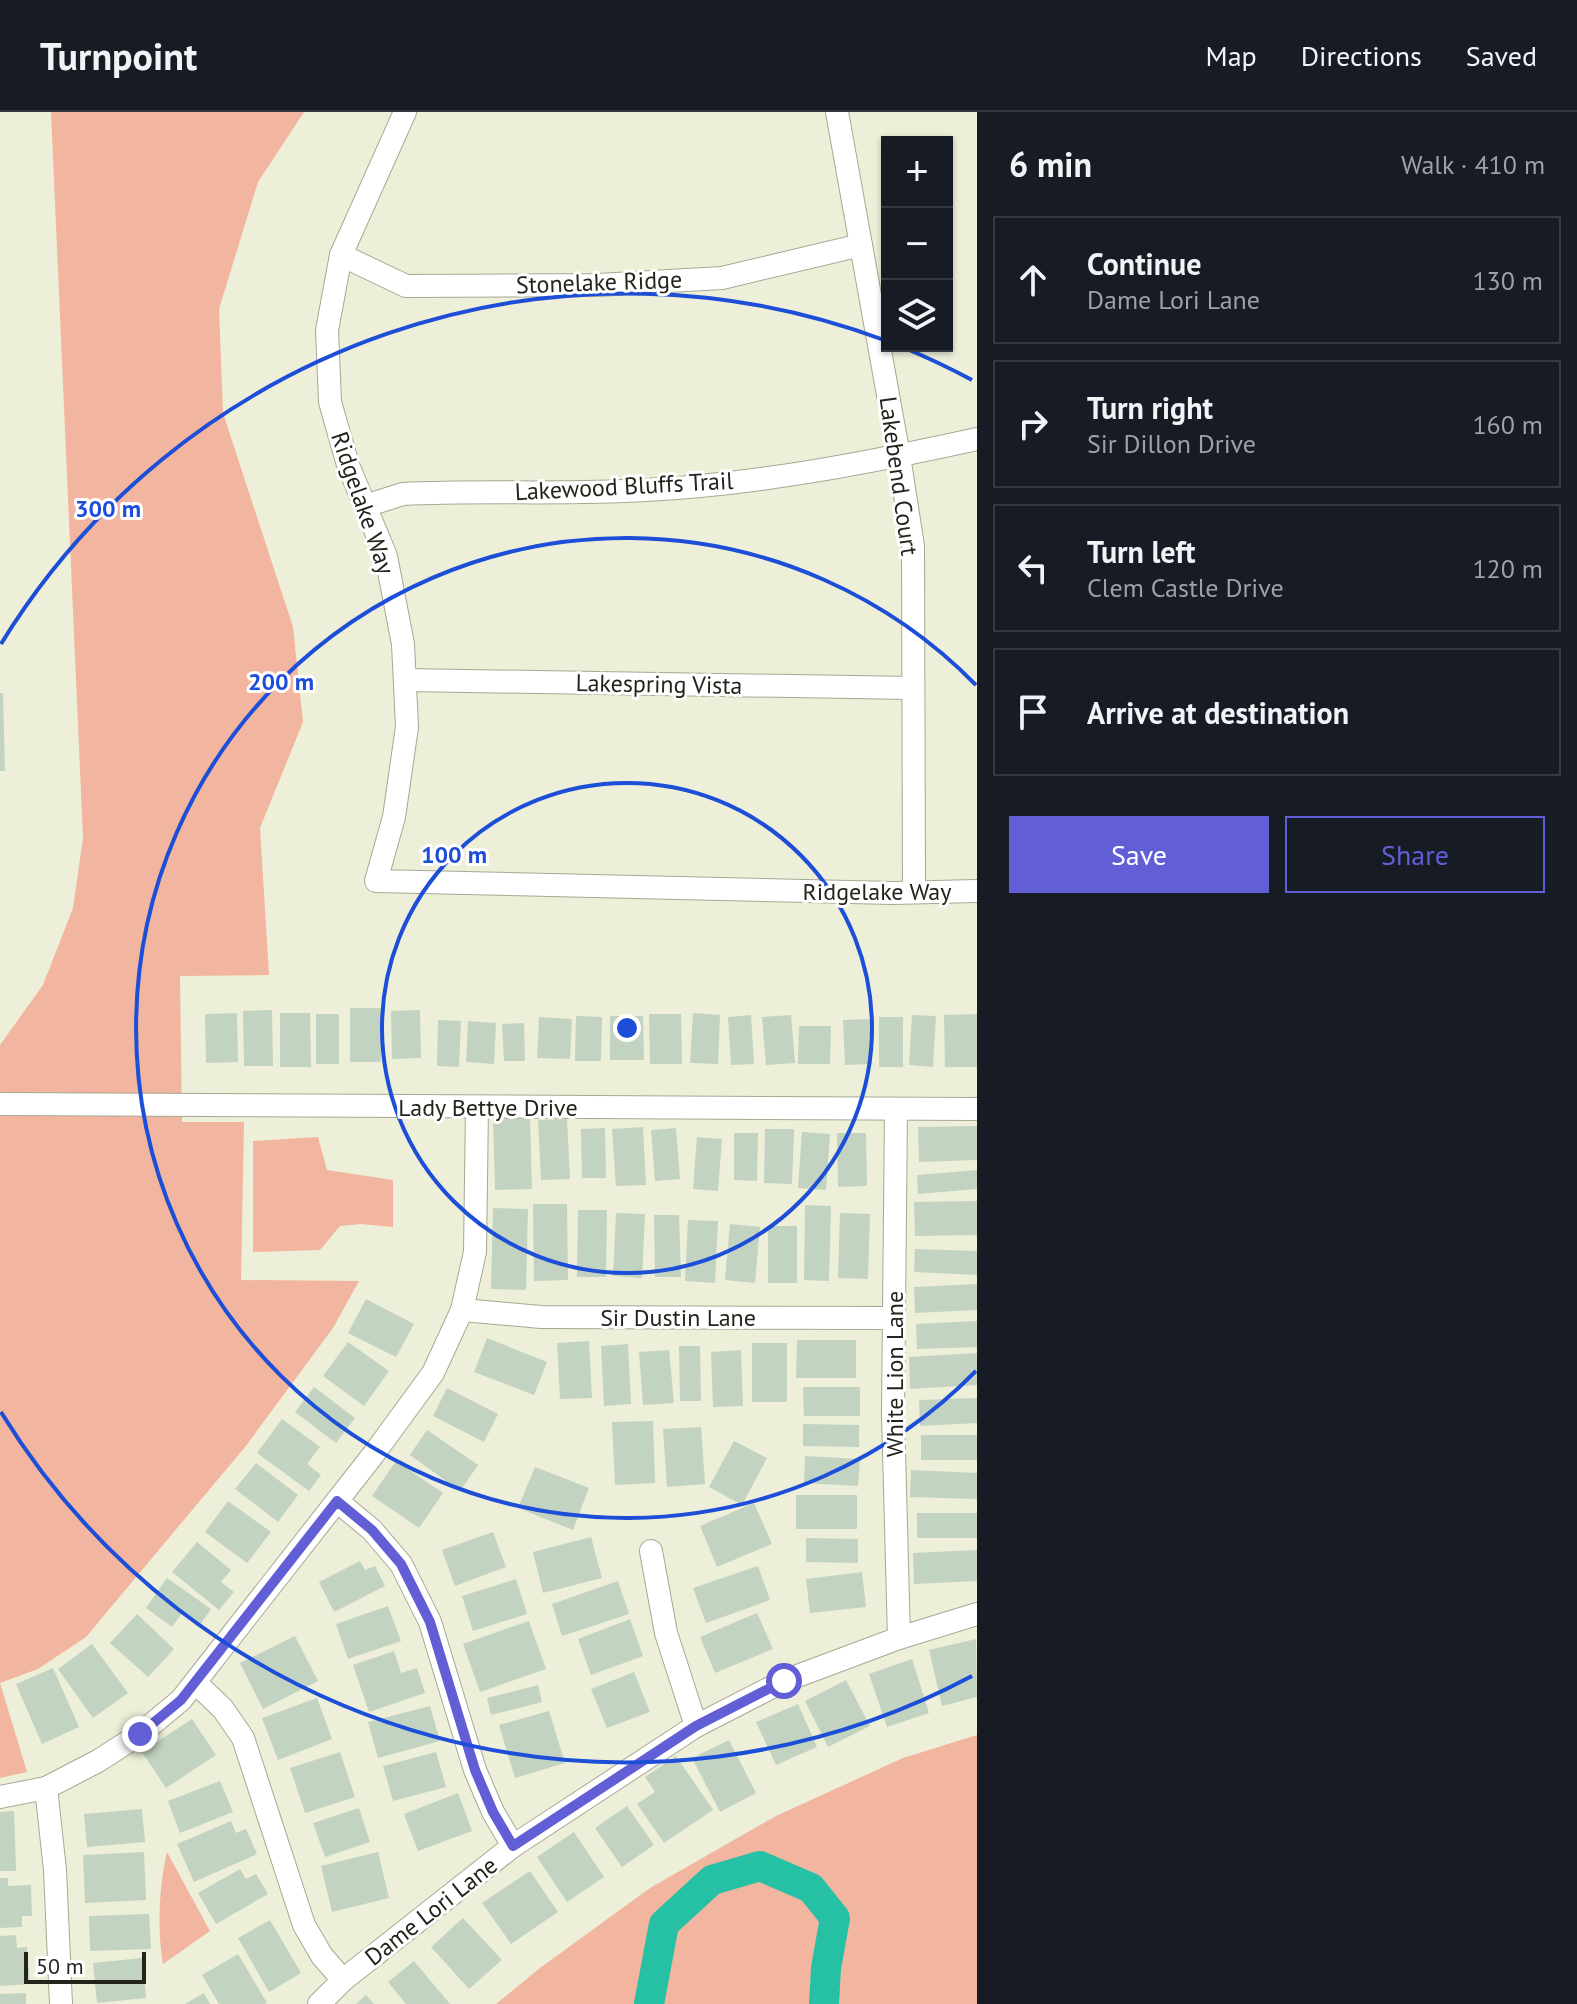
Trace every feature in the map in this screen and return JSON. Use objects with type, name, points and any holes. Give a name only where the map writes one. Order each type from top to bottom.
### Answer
[{"type":"street","name":"Ridgelake Way","points":[[405,112],[341,255],[327,330],[330,402],[348,465],[386,556],[403,644],[407,727],[394,817],[376,881],[977,891]]},
{"type":"street","name":"Lakebend Court","points":[[837,112],[913,546],[914,892]]},
{"type":"street","name":"Stonelake Ridge","points":[[341,255],[406,286],[598,285],[722,278],[861,245]]},
{"type":"street","name":"Lakewood Bluffs Trail","points":[[365,506],[403,494],[646,490],[759,480],[977,439]]},
{"type":"street","name":"Lakespring Vista","points":[[405,680],[913,688]]},
{"type":"street","name":"Lady Bettye Drive","points":[[0,1104],[977,1109]]},
{"type":"street","points":[[0,1797],[46,1788],[98,1761],[140,1734],[181,1700],[433,1373],[462,1310],[475,1252],[477,1107]]},
{"type":"street","name":"White Lion Lane","points":[[896,1109],[893,1414],[899,1638]]},
{"type":"street","name":"Sir Dustin Lane","points":[[462,1310],[541,1317],[894,1318]]},
{"type":"street","points":[[337,1501],[372,1530],[401,1564],[430,1622],[475,1770],[493,1812],[513,1846]]},
{"type":"street","points":[[651,1551],[666,1633],[696,1726]]},
{"type":"street","name":"Dame Lori Lane","points":[[319,2004],[343,1980],[513,1846],[696,1726],[784,1681],[899,1638],[977,1614]]},
{"type":"street","points":[[196,1683],[223,1709],[243,1738],[304,1925],[322,1956],[343,1980]]},
{"type":"street","points":[[46,1788],[55,1870],[61,2004]]},
{"type":"shaded area","points":[[51,112],[304,112],[258,182],[219,309],[223,413],[293,627],[303,722],[260,828],[269,975],[180,976],[182,1122],[244,1122],[241,1280],[359,1281],[333,1328],[245,1447],[86,1637],[38,1669],[0,1683],[0,1045],[43,985],[73,908],[83,838]]},
{"type":"shaded area","points":[[318,1137],[327,1170],[393,1180],[393,1227],[340,1226],[320,1250],[253,1252],[253,1141]]},
{"type":"shaded area","points":[[0,1683],[27,1772],[0,1778]]},
{"type":"shaded area","points":[[977,1735],[977,2004],[496,2004],[650,1888],[776,1816],[903,1758]]},
{"type":"shaded area","points":[[167,1852],[210,1931],[163,1964],[160,1908]]},
{"type":"building","points":[[0,693],[3,693],[5,771],[0,771]]},
{"type":"building","points":[[350,1008],[381,1008],[381,1062],[350,1062]]},
{"type":"building","points":[[272,1010],[273,1066],[244,1066],[243,1011]]},
{"type":"building","points":[[420,1010],[421,1058],[392,1059],[391,1011]]},
{"type":"building","points":[[237,1013],[238,1062],[206,1063],[205,1014]]},
{"type":"building","points":[[280,1013],[310,1013],[311,1067],[280,1067]]},
{"type":"building","points":[[693,1013],[720,1015],[718,1064],[690,1063]]},
{"type":"building","points":[[316,1014],[339,1014],[339,1064],[316,1064]]},
{"type":"building","points":[[649,1014],[681,1014],[682,1064],[650,1064]]},
{"type":"building","points":[[977,1014],[977,1067],[945,1067],[944,1015]]},
{"type":"building","points":[[751,1015],[754,1064],[731,1065],[728,1017]]},
{"type":"building","points":[[791,1015],[795,1063],[766,1065],[762,1017]]},
{"type":"building","points":[[912,1015],[936,1016],[933,1067],[909,1065]]},
{"type":"building","points":[[576,1016],[602,1017],[601,1061],[575,1061]]},
{"type":"building","points":[[610,1016],[643,1016],[644,1060],[610,1060]]},
{"type":"building","points":[[539,1017],[572,1019],[570,1059],[537,1058]]},
{"type":"building","points":[[879,1017],[903,1017],[903,1067],[879,1067]]},
{"type":"building","points":[[871,1019],[872,1064],[845,1065],[843,1020]]},
{"type":"building","points":[[438,1020],[461,1021],[459,1067],[437,1066]]},
{"type":"building","points":[[468,1021],[496,1023],[494,1064],[466,1062]]},
{"type":"building","points":[[524,1023],[525,1061],[504,1061],[502,1024]]},
{"type":"building","points":[[799,1026],[831,1026],[830,1064],[798,1064]]},
{"type":"building","points":[[530,1117],[532,1189],[495,1190],[493,1118]]},
{"type":"building","points":[[567,1119],[570,1179],[541,1180],[538,1120]]},
{"type":"building","points":[[977,1126],[977,1160],[919,1162],[918,1127]]},
{"type":"building","points":[[643,1127],[646,1185],[616,1186],[612,1129]]},
{"type":"building","points":[[605,1128],[606,1178],[582,1178],[581,1129]]},
{"type":"building","points":[[676,1128],[680,1179],[655,1181],[651,1130]]},
{"type":"building","points":[[765,1129],[794,1129],[792,1184],[764,1183]]},
{"type":"building","points":[[802,1132],[830,1134],[826,1190],[798,1188]]},
{"type":"building","points":[[734,1133],[758,1133],[757,1181],[734,1180]]},
{"type":"building","points":[[837,1133],[866,1133],[867,1186],[838,1187]]},
{"type":"building","points":[[697,1137],[722,1139],[718,1191],[693,1189]]},
{"type":"building","points":[[977,1170],[977,1189],[918,1194],[917,1175]]},
{"type":"building","points":[[977,1201],[977,1235],[915,1236],[914,1202]]},
{"type":"building","points":[[533,1204],[567,1204],[568,1280],[534,1281]]},
{"type":"building","points":[[805,1205],[831,1206],[829,1281],[804,1280]]},
{"type":"building","points":[[493,1208],[528,1209],[526,1290],[491,1289]]},
{"type":"building","points":[[578,1210],[607,1210],[606,1277],[577,1277]]},
{"type":"building","points":[[616,1213],[645,1214],[642,1278],[613,1276]]},
{"type":"building","points":[[840,1213],[870,1214],[868,1279],[838,1278]]},
{"type":"building","points":[[654,1215],[679,1215],[681,1277],[655,1277]]},
{"type":"building","points":[[688,1220],[718,1221],[715,1283],[685,1281]]},
{"type":"building","points":[[730,1224],[760,1227],[755,1283],[725,1280]]},
{"type":"building","points":[[768,1226],[797,1226],[797,1283],[768,1283]]},
{"type":"building","points":[[915,1249],[977,1251],[977,1275],[914,1272]]},
{"type":"building","points":[[977,1284],[977,1310],[915,1313],[914,1287]]},
{"type":"building","points":[[366,1299],[414,1324],[396,1357],[348,1333]]},
{"type":"building","points":[[977,1321],[977,1347],[917,1349],[916,1324]]},
{"type":"building","points":[[487,1338],[547,1362],[534,1395],[474,1372]]},
{"type":"building","points":[[797,1340],[856,1340],[856,1378],[796,1378]]},
{"type":"building","points":[[589,1341],[592,1398],[560,1399],[557,1343]]},
{"type":"building","points":[[348,1342],[389,1371],[364,1406],[323,1376]]},
{"type":"building","points":[[752,1343],[787,1343],[787,1402],[752,1402]]},
{"type":"building","points":[[628,1344],[631,1404],[604,1406],[601,1346]]},
{"type":"building","points":[[679,1346],[700,1346],[701,1401],[680,1401]]},
{"type":"building","points":[[669,1350],[674,1403],[643,1405],[639,1352]]},
{"type":"building","points":[[741,1350],[743,1406],[713,1407],[711,1352]]},
{"type":"building","points":[[977,1353],[977,1385],[910,1389],[909,1357]]},
{"type":"building","points":[[314,1387],[355,1418],[336,1443],[295,1412]]},
{"type":"building","points":[[803,1387],[860,1387],[860,1416],[804,1416]]},
{"type":"building","points":[[447,1388],[498,1414],[484,1442],[433,1416]]},
{"type":"building","points":[[977,1398],[977,1423],[920,1426],[919,1400]]},
{"type":"building","points":[[282,1419],[320,1447],[307,1464],[321,1475],[309,1491],[257,1453]]},
{"type":"building","points":[[653,1421],[655,1483],[615,1485],[612,1422]]},
{"type":"building","points":[[803,1424],[859,1425],[859,1447],[803,1446]]},
{"type":"building","points":[[701,1427],[705,1484],[667,1487],[663,1429]]},
{"type":"building","points":[[427,1430],[478,1465],[460,1491],[410,1455]]},
{"type":"building","points":[[921,1435],[977,1435],[977,1460],[921,1460]]},
{"type":"building","points":[[734,1441],[767,1458],[742,1505],[709,1487]]},
{"type":"building","points":[[805,1456],[860,1459],[858,1486],[804,1483]]},
{"type":"building","points":[[396,1461],[443,1493],[419,1528],[372,1496]]},
{"type":"building","points":[[256,1463],[298,1495],[278,1522],[235,1489]]},
{"type":"building","points":[[535,1467],[589,1488],[573,1530],[518,1508]]},
{"type":"building","points":[[911,1470],[977,1473],[977,1499],[910,1497]]},
{"type":"building","points":[[796,1495],[857,1495],[857,1529],[796,1529]]},
{"type":"building","points":[[228,1501],[271,1532],[247,1563],[205,1532]]},
{"type":"building","points":[[754,1503],[772,1544],[717,1567],[700,1526]]},
{"type":"building","points":[[917,1513],[977,1513],[977,1538],[917,1538]]},
{"type":"building","points":[[493,1532],[506,1567],[455,1586],[442,1550]]},
{"type":"building","points":[[591,1537],[602,1578],[543,1593],[533,1552]]},
{"type":"building","points":[[806,1538],[858,1539],[858,1563],[806,1562]]},
{"type":"building","points":[[197,1542],[231,1570],[221,1582],[234,1592],[219,1610],[172,1572]]},
{"type":"building","points":[[977,1550],[977,1581],[914,1584],[913,1553]]},
{"type":"building","points":[[360,1561],[365,1570],[375,1566],[385,1586],[334,1612],[319,1582]]},
{"type":"building","points":[[758,1566],[770,1600],[706,1623],[693,1588]]},
{"type":"building","points":[[862,1572],[866,1607],[810,1613],[806,1579]]},
{"type":"building","points":[[167,1578],[211,1609],[200,1625],[182,1613],[172,1627],[146,1608]]},
{"type":"building","points":[[516,1579],[527,1614],[473,1631],[462,1596]]},
{"type":"building","points":[[618,1581],[629,1614],[562,1636],[552,1604]]},
{"type":"building","points":[[388,1606],[401,1641],[348,1659],[336,1624]]},
{"type":"building","points":[[757,1613],[773,1649],[715,1673],[700,1637]]},
{"type":"building","points":[[137,1614],[174,1649],[148,1677],[110,1643]]},
{"type":"building","points":[[630,1619],[643,1656],[591,1675],[578,1639]]},
{"type":"building","points":[[529,1621],[546,1669],[480,1692],[463,1644]]},
{"type":"building","points":[[295,1636],[318,1681],[263,1709],[240,1663]]},
{"type":"building","points":[[976,1639],[977,1697],[942,1706],[929,1650]]},
{"type":"building","points":[[92,1644],[128,1693],[93,1718],[58,1669]]},
{"type":"building","points":[[394,1651],[401,1673],[417,1668],[425,1693],[369,1712],[353,1665]]},
{"type":"building","points":[[912,1659],[929,1713],[887,1727],[869,1674]]},
{"type":"building","points":[[53,1668],[79,1727],[42,1744],[16,1684]]},
{"type":"building","points":[[634,1672],[650,1712],[607,1728],[591,1689]]},
{"type":"building","points":[[846,1680],[870,1726],[828,1747],[805,1701]]},
{"type":"building","points":[[538,1685],[542,1702],[491,1715],[487,1698]]},
{"type":"building","points":[[317,1698],[332,1739],[278,1760],[262,1718]]},
{"type":"building","points":[[798,1704],[817,1747],[776,1765],[756,1722]]},
{"type":"building","points":[[430,1706],[440,1741],[378,1758],[368,1722]]},
{"type":"building","points":[[549,1711],[565,1763],[515,1778],[499,1725]]},
{"type":"building","points":[[192,1719],[216,1755],[166,1788],[142,1752]]},
{"type":"building","points":[[729,1740],[756,1793],[720,1812],[692,1758]]},
{"type":"building","points":[[340,1752],[355,1797],[305,1813],[290,1768]]},
{"type":"building","points":[[436,1752],[446,1787],[393,1801],[383,1766]]},
{"type":"building","points":[[676,1756],[713,1810],[664,1843],[637,1804],[655,1792],[645,1777]]},
{"type":"building","points":[[220,1781],[233,1812],[180,1833],[168,1801]]},
{"type":"building","points":[[458,1793],[472,1831],[418,1851],[404,1814]]},
{"type":"building","points":[[627,1806],[654,1845],[622,1867],[595,1828]]},
{"type":"building","points":[[359,1808],[370,1842],[325,1857],[313,1823]]},
{"type":"building","points":[[142,1809],[145,1842],[87,1847],[84,1814]]},
{"type":"building","points":[[14,1811],[16,1871],[0,1871],[0,1812]]},
{"type":"building","points":[[231,1821],[236,1833],[246,1829],[257,1854],[194,1882],[177,1844]]},
{"type":"building","points":[[574,1832],[604,1877],[567,1902],[537,1857]]},
{"type":"building","points":[[144,1852],[146,1900],[85,1903],[83,1855]]},
{"type":"building","points":[[378,1852],[389,1898],[332,1912],[321,1866]]},
{"type":"building","points":[[240,1869],[246,1879],[256,1874],[268,1894],[216,1924],[198,1893]]},
{"type":"building","points":[[530,1871],[558,1912],[511,1944],[482,1903]]},
{"type":"building","points":[[0,1878],[8,1878],[8,1886],[31,1885],[32,1916],[22,1916],[22,1927],[0,1928]]},
{"type":"building","points":[[149,1914],[151,1949],[90,1951],[89,1916]]},
{"type":"building","points":[[463,1918],[502,1960],[469,1989],[431,1947]]},
{"type":"building","points":[[270,1920],[301,1973],[269,1992],[238,1938]]},
{"type":"building","points":[[16,1935],[17,1948],[27,1947],[30,1984],[0,1986],[0,1936]]},
{"type":"building","points":[[238,1954],[267,2003],[219,2004],[202,1975]]},
{"type":"building","points":[[142,1958],[146,1998],[97,2003],[93,1963]]},
{"type":"building","points":[[414,1961],[450,2004],[406,2004],[388,1982]]},
{"type":"building","points":[[26,1993],[26,2004],[0,2004],[0,1994]]},
{"type":"building","points":[[204,1993],[210,2004],[185,2004]]},
{"type":"building","points":[[366,1995],[374,2004],[356,2004]]},
{"type":"waterway","points":[[649,2004],[664,1924],[712,1880],[760,1866],[811,1888],[835,1918],[826,1968],[824,2004]]},
{"type":"route","points":[[140,1734],[181,1700],[337,1501],[372,1530],[401,1564],[430,1622],[475,1770],[493,1812],[513,1846],[696,1726],[784,1681]]}]
